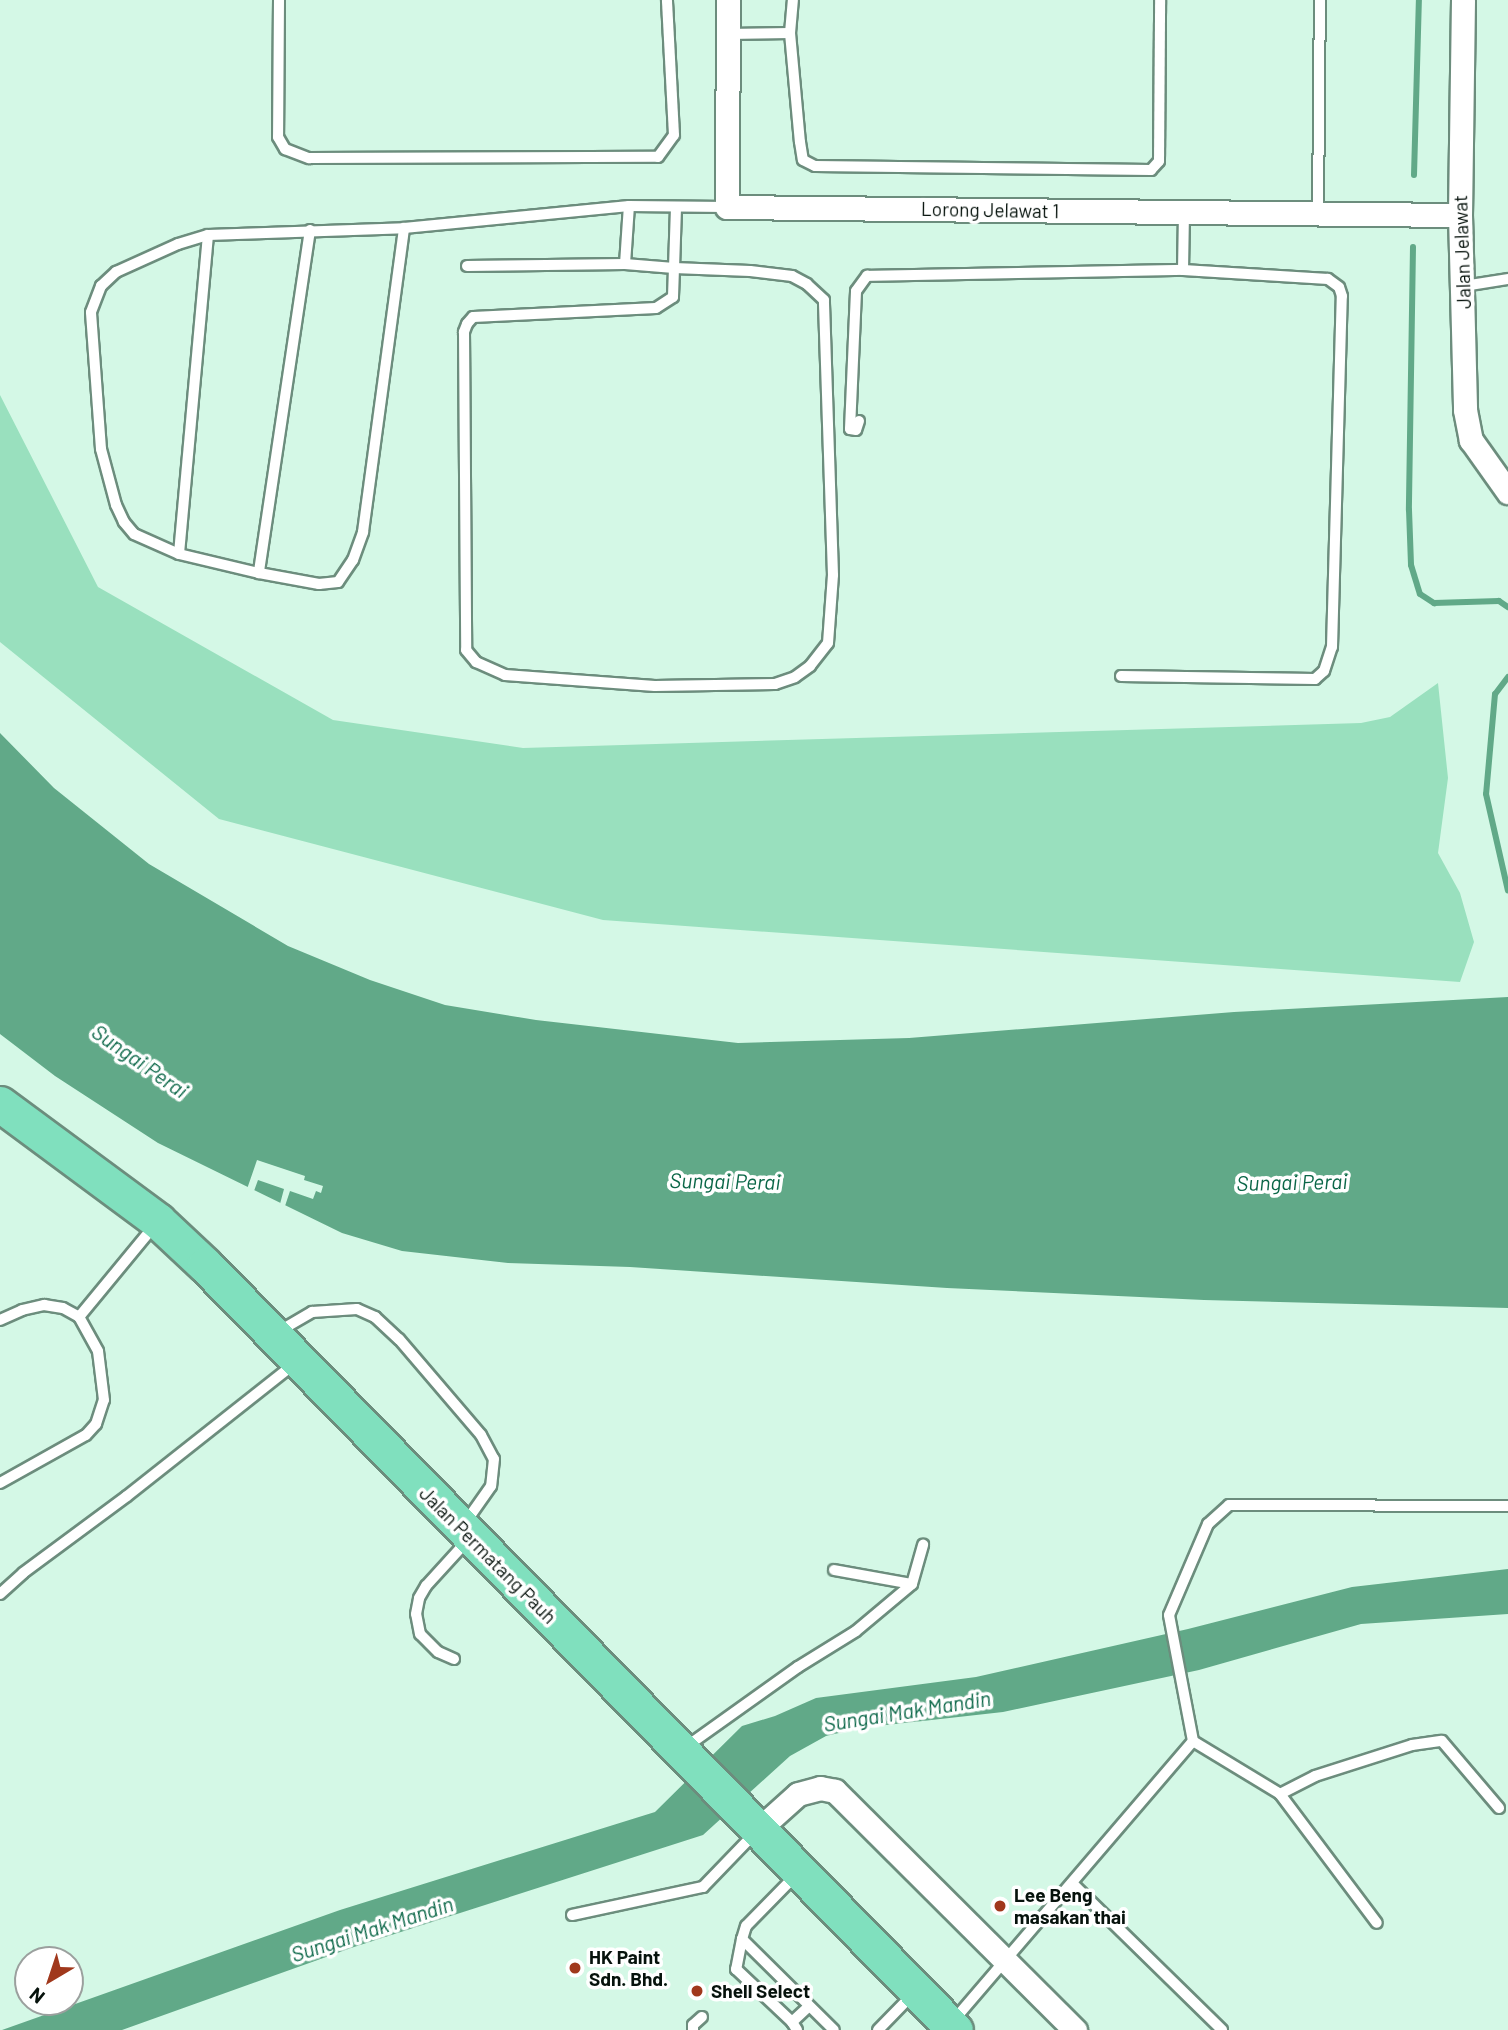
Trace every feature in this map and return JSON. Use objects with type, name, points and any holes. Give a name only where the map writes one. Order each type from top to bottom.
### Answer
[{"type":"main road","name":"Jalan Permatang Pauh","points":[[0,1104],[158,1221],[299,1360],[465,1533],[748,1817],[952,2027]]},
{"type":"street","points":[[727,207],[728,0]]},
{"type":"street","name":"Jalan Jelawat","points":[[1462,0],[1460,215],[1464,286],[1465,410],[1471,440],[1508,492]]},
{"type":"street","name":"Lorong Jelawat 1","points":[[727,207],[1460,215]]},
{"type":"street","points":[[748,1817],[798,1794],[820,1788],[835,1791],[1075,2030]]},
{"type":"lane","points":[[279,0],[278,137],[285,149],[309,158],[658,157],[674,135],[667,0]]},
{"type":"lane","points":[[793,0],[790,33],[800,142],[803,160],[815,166],[1151,170],[1159,160],[1160,0]]},
{"type":"lane","points":[[1318,214],[1320,0]]},
{"type":"lane","points":[[728,33],[790,33]]},
{"type":"lane","points":[[404,228],[363,532],[353,560],[338,582],[319,584],[259,573],[179,554],[134,534],[116,505],[101,449],[91,312],[94,296],[116,272],[178,244],[208,235],[404,228],[629,206],[727,207]]},
{"type":"lane","points":[[625,264],[629,206]]},
{"type":"lane","points":[[467,266],[625,264],[674,268],[750,271],[792,276],[807,284],[824,300],[833,575],[828,643],[810,666],[795,677],[775,684],[655,685],[505,675],[489,671],[466,650],[464,332],[467,324],[474,317],[656,308],[673,297],[674,268],[676,207]]},
{"type":"lane","points":[[1183,270],[1184,212]]},
{"type":"lane","points":[[259,573],[310,230]]},
{"type":"lane","points":[[179,554],[208,235]]},
{"type":"lane","points":[[859,421],[856,430],[850,429],[856,291],[867,276],[1183,270],[1328,279],[1339,287],[1342,296],[1332,647],[1324,671],[1315,679],[1121,676]]},
{"type":"lane","points":[[1464,286],[1508,279]]},
{"type":"lane","points":[[79,1317],[158,1221]]},
{"type":"lane","points":[[0,1320],[22,1310],[44,1306],[63,1308],[79,1317],[98,1351],[104,1400],[102,1412],[86,1435],[0,1483]]},
{"type":"lane","points":[[274,1335],[312,1312],[357,1309],[375,1317],[399,1339],[481,1435],[494,1459],[491,1486],[465,1533],[426,1586],[419,1598],[416,1614],[420,1634],[438,1652],[454,1659]]},
{"type":"lane","points":[[0,1594],[23,1573],[127,1496],[299,1360]]},
{"type":"lane","points":[[1377,1923],[1280,1794],[1193,1741],[1168,1615],[1208,1524],[1229,1505],[1508,1506]]},
{"type":"lane","points":[[685,1754],[798,1667],[856,1631],[912,1584],[923,1545]]},
{"type":"lane","points":[[834,1570],[912,1584]]},
{"type":"lane","points":[[952,2027],[1193,1741]]},
{"type":"lane","points":[[1280,1794],[1315,1776],[1412,1745],[1442,1741],[1499,1808]]},
{"type":"lane","points":[[572,1915],[703,1887],[748,1817]]},
{"type":"lane","points":[[735,1981],[741,1939],[746,1926],[800,1870]]},
{"type":"lane","points":[[1072,1884],[1222,2030]]},
{"type":"lane","points":[[741,1939],[834,2030]]},
{"type":"lane","points":[[736,1969],[794,2026],[809,2006]]},
{"type":"lane","points":[[878,2030],[917,1991]]},
{"type":"lane","points":[[694,2030],[692,2025],[702,2017]]},
{"type":"shaded area","points":[[0,395],[98,587],[333,720],[523,748],[1361,723],[1390,717],[1438,683],[1448,778],[1438,853],[1460,893],[1474,942],[1460,982],[603,920],[219,819],[0,642]]},
{"type":"water","name":"Sungai Perai","points":[[0,733],[54,788],[149,864],[288,946],[370,980],[445,1005],[536,1020],[738,1043],[909,1038],[1234,1012],[1508,997],[1508,1308],[1204,1300],[947,1288],[630,1267],[508,1263],[402,1251],[342,1233],[158,1143],[55,1076],[0,1034]]},
{"type":"water","name":"Sungai Mak Mandin","points":[[1508,1569],[1508,1614],[1361,1624],[1199,1670],[1003,1712],[860,1728],[826,1736],[790,1756],[703,1835],[354,1947],[122,2030],[2,2030],[41,2016],[84,2016],[84,2001],[340,1910],[655,1812],[742,1726],[775,1716],[816,1698],[976,1677],[1188,1629],[1352,1587]]},
{"type":"pier","points":[[257,1160],[305,1176],[304,1180],[323,1186],[321,1193],[316,1191],[313,1199],[290,1191],[285,1206],[280,1204],[284,1189],[258,1180],[254,1191],[247,1189]]},
{"type":"waterway","points":[[1414,175],[1419,0]]},
{"type":"waterway","points":[[1413,247],[1409,510],[1411,565],[1420,594],[1434,603],[1499,601],[1508,607]]},
{"type":"waterway","points":[[1508,677],[1495,694],[1486,794],[1508,891]]},
{"type":"place","name":"Lee Beng masakan thai","points":[[1000,1906]]},
{"type":"place","name":"HK Paint Sdn. Bhd.","points":[[575,1968]]},
{"type":"place","name":"Shell Select","points":[[697,1991]]}]
